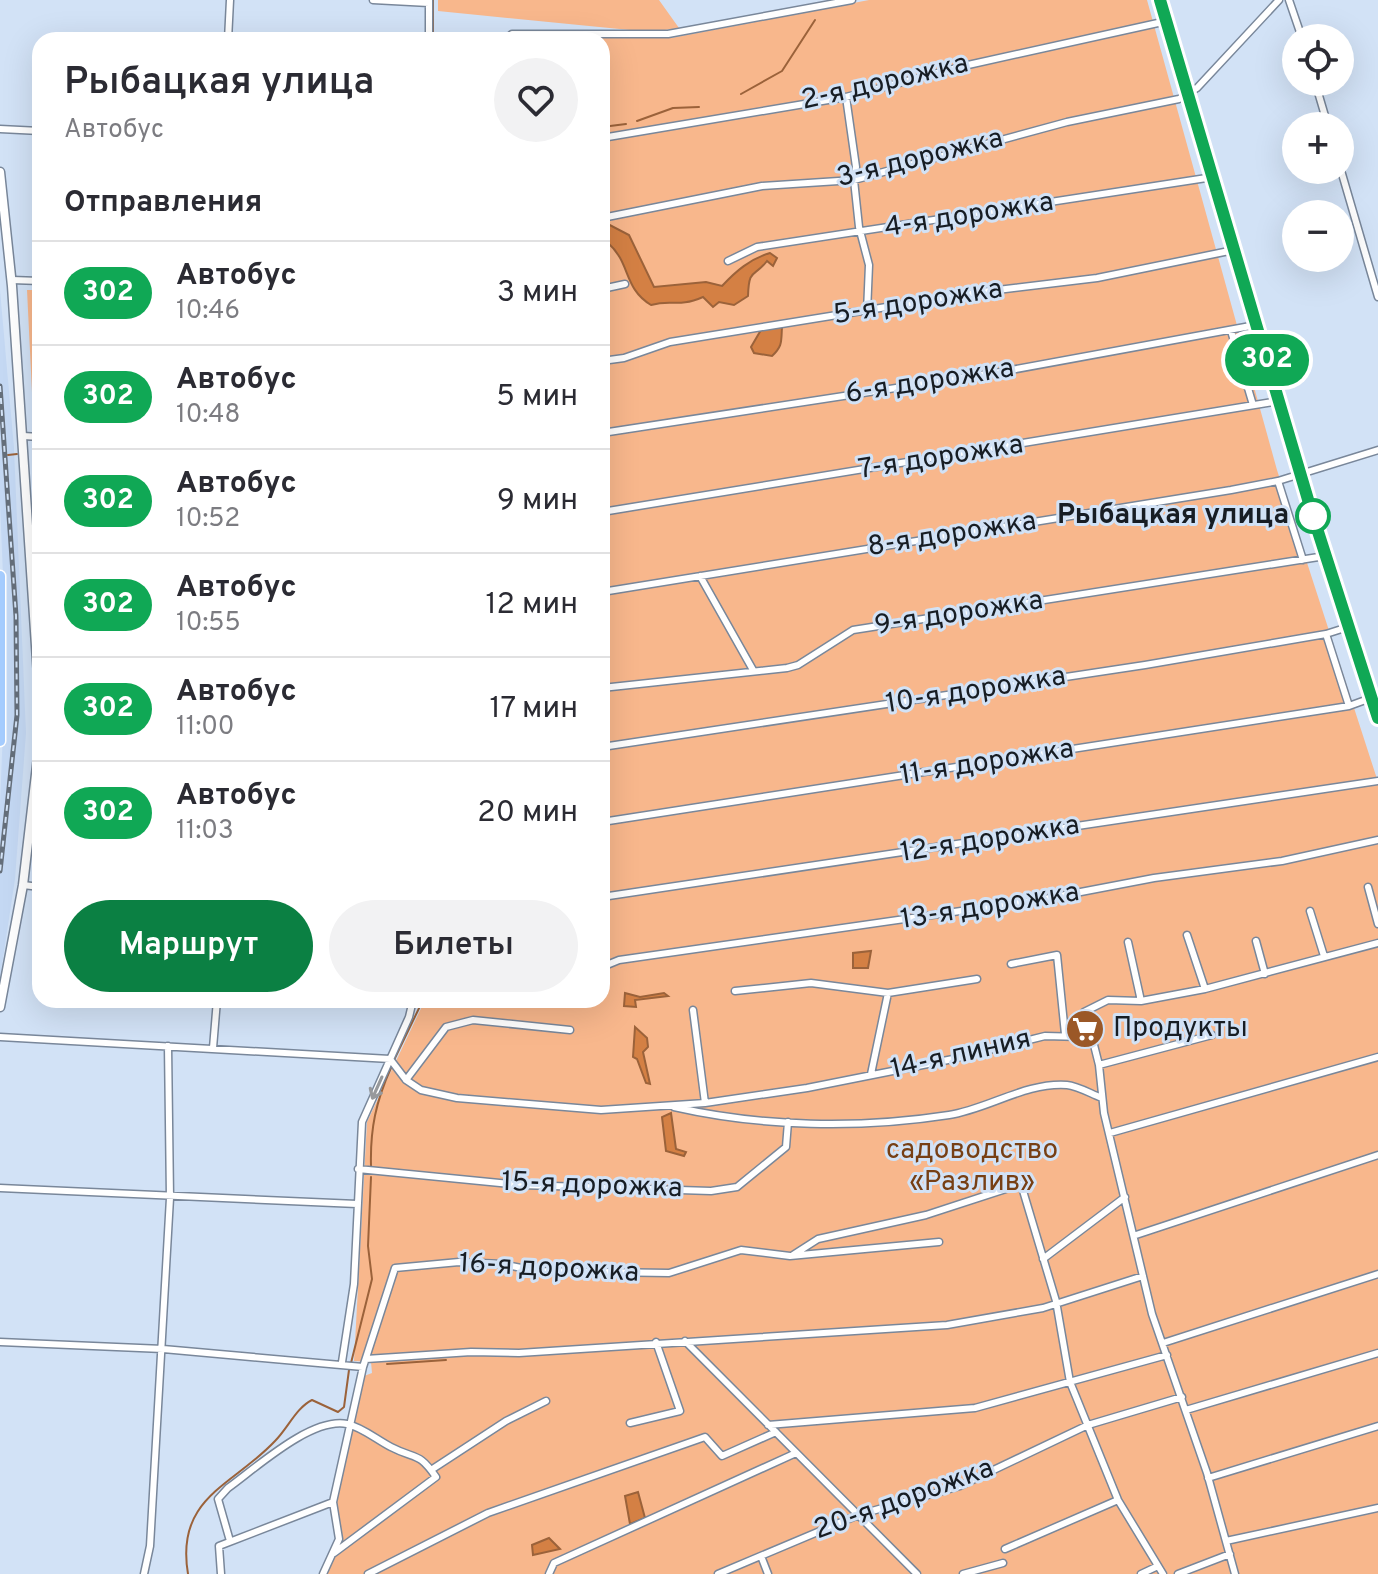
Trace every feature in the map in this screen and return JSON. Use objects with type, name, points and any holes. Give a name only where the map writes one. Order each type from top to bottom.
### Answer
[{"type":"highway","points":[[0,576],[0,741]]},
{"type":"street","points":[[228,32],[230,0]]},
{"type":"street","points":[[373,0],[429,2],[429,32]]},
{"type":"street","points":[[610,34],[668,34],[852,0]]},
{"type":"street","points":[[1160,0],[1325,556],[1378,719]]},
{"type":"street","points":[[1189,95],[1279,0]]},
{"type":"street","points":[[1289,0],[1297,24]]},
{"type":"street","name":"2-я дорожка","points":[[610,137],[846,97],[968,65],[1167,21]]},
{"type":"street","name":"3-я дорожка","points":[[610,216],[762,186],[854,180],[993,141],[1189,95]]},
{"type":"street","points":[[846,97],[856,167],[854,180],[869,265],[867,312]]},
{"type":"street","points":[[0,129],[32,131]]},
{"type":"street","points":[[0,172],[32,532]]},
{"type":"street","name":"4-я дорожка","points":[[728,261],[757,247],[862,234],[1213,177]]},
{"type":"street","points":[[1345,184],[1378,297]]},
{"type":"street","name":"5-я дорожка","points":[[610,360],[670,342],[973,293],[1097,278],[1234,250]]},
{"type":"street","points":[[12,280],[32,281]]},
{"type":"street","points":[[610,287],[625,284]]},
{"type":"street","name":"6-я дорожка","points":[[610,432],[1000,372],[1256,325]]},
{"type":"street","points":[[1231,331],[1253,405]]},
{"type":"street","name":"7-я дорожка","points":[[610,511],[1279,401]]},
{"type":"street","points":[[23,436],[32,437]]},
{"type":"street","points":[[1300,473],[1378,450]]},
{"type":"street","name":"8-я дорожка","points":[[610,591],[1278,481],[1300,473]]},
{"type":"street","points":[[1278,481],[1303,560]]},
{"type":"street","name":"9-я дорожка","points":[[610,687],[798,665],[853,630],[1325,556]]},
{"type":"street","points":[[700,576],[753,670]]},
{"type":"street","name":"10-я дорожка","points":[[610,746],[1145,665],[1326,634],[1348,627]]},
{"type":"street","points":[[1326,634],[1349,706]]},
{"type":"street","name":"11-я дорожка","points":[[610,821],[1349,706],[1371,698]]},
{"type":"street","name":"12-я дорожка","points":[[610,896],[1378,781]]},
{"type":"street","points":[[0,1007],[23,885],[32,808]]},
{"type":"street","name":"13-я дорожка","points":[[610,964],[619,960],[854,929],[1154,878],[1282,861],[1378,840]]},
{"type":"street","points":[[23,885],[32,886]]},
{"type":"street","points":[[1368,887],[1378,924]]},
{"type":"street","points":[[1310,911],[1324,956]]},
{"type":"street","points":[[1187,935],[1205,989]]},
{"type":"street","points":[[1256,941],[1265,974]]},
{"type":"street","points":[[1128,942],[1141,1001]]},
{"type":"street","points":[[1068,1034],[1084,1012],[1108,1000],[1141,1001],[1205,989],[1378,943]]},
{"type":"street","points":[[1011,964],[1057,955],[1068,1034]]},
{"type":"street","points":[[735,991],[811,983],[888,993],[977,979]]},
{"type":"street","points":[[871,1074],[888,993]]},
{"type":"street","points":[[213,1048],[216,1008]]},
{"type":"street","points":[[344,1363],[354,1284],[362,1122],[410,1008]]},
{"type":"street","points":[[693,1010],[705,1103]]},
{"type":"street","points":[[0,1037],[390,1059],[406,1080],[446,1027],[473,1020],[570,1030]]},
{"type":"street","name":"14-я линия","points":[[406,1080],[421,1090],[519,1104],[601,1110],[705,1103],[871,1074],[1068,1034],[1083,1037],[1094,1045],[1099,1065]]},
{"type":"street","points":[[1212,1035],[1099,1065],[1102,1098],[1143,1276],[1208,1478],[1235,1574]]},
{"type":"street","points":[[144,1574],[150,1546],[170,1198],[168,1046]]},
{"type":"street","points":[[1110,1133],[1378,1057]]},
{"type":"street","points":[[667,1106],[716,1117],[788,1122],[878,1122],[952,1115],[1044,1087],[1069,1085],[1102,1098]]},
{"type":"street","name":"15-я дорожка","points":[[358,1169],[521,1185],[711,1191],[737,1187],[786,1147],[788,1122]]},
{"type":"street","points":[[1136,1235],[1378,1155]]},
{"type":"street","points":[[790,1256],[818,1239],[926,1215],[1021,1184],[1056,1301],[1070,1382],[1118,1500],[1163,1574]]},
{"type":"street","points":[[0,1188],[357,1204]]},
{"type":"street","points":[[1043,1259],[1125,1197]]},
{"type":"street","name":"16-я дорожка","points":[[366,1359],[395,1268],[459,1262],[502,1264],[536,1271],[622,1275],[669,1273],[741,1250],[790,1256],[939,1242]]},
{"type":"street","points":[[1163,1343],[1378,1274]]},
{"type":"street","points":[[323,1574],[339,1539],[333,1502],[351,1424],[359,1366],[366,1359],[878,1332],[947,1325],[1043,1308],[1056,1301],[1143,1276]]},
{"type":"street","points":[[685,1341],[917,1574]]},
{"type":"street","points":[[0,1342],[163,1349],[359,1366]]},
{"type":"street","points":[[630,1423],[680,1411],[656,1342]]},
{"type":"street","points":[[1186,1410],[1378,1353]]},
{"type":"street","points":[[768,1425],[975,1408],[1167,1355]]},
{"type":"street","name":"20-я дорожка","points":[[718,1574],[858,1515],[960,1486],[1088,1425],[1182,1397]]},
{"type":"street","points":[[431,1470],[506,1421],[546,1401]]},
{"type":"street","points":[[230,1541],[218,1499],[228,1488],[304,1434],[338,1423],[351,1424],[392,1448],[422,1457],[436,1477],[334,1553]]},
{"type":"street","points":[[1208,1478],[1378,1426]]},
{"type":"street","points":[[368,1574],[488,1513],[705,1437],[722,1456],[776,1432]]},
{"type":"street","points":[[550,1574],[554,1563],[796,1453]]},
{"type":"street","points":[[1005,1549],[1118,1500]]},
{"type":"street","points":[[221,1574],[219,1546],[333,1502]]},
{"type":"street","points":[[1226,1541],[1378,1508]]},
{"type":"street","points":[[1178,1574],[1230,1554]]},
{"type":"street","points":[[761,1556],[768,1574]]},
{"type":"street","points":[[963,1574],[1003,1563]]},
{"type":"street","points":[[1141,1574],[1158,1566]]},
{"type":"shaded area","points":[[610,225],[629,235],[654,287],[706,282],[722,286],[756,259],[770,253],[777,258],[773,266],[767,261],[753,274],[748,296],[734,305],[719,302],[713,307],[703,297],[687,302],[651,305],[636,291],[610,245]]},
{"type":"shaded area","points":[[0,290],[14,448],[26,733],[15,879],[0,978],[0,805],[6,652],[0,502]]},
{"type":"shaded area","points":[[782,327],[780,346],[772,356],[754,353],[751,347],[761,330]]},
{"type":"shaded area","points":[[871,951],[868,968],[853,968],[853,953]]},
{"type":"shaded area","points":[[625,993],[640,997],[664,993],[668,996],[635,1000],[636,1007],[624,1006]]},
{"type":"shaded area","points":[[635,1027],[647,1038],[648,1047],[643,1052],[650,1084],[646,1083],[637,1059],[633,1057]]},
{"type":"shaded area","points":[[671,1113],[676,1149],[686,1152],[684,1156],[666,1151],[662,1117]]},
{"type":"shaded area","points":[[638,1492],[645,1518],[630,1524],[625,1496]]},
{"type":"shaded area","points":[[549,1538],[560,1549],[533,1555],[532,1545]]},
{"type":"green space","points":[[438,0],[659,0],[679,28],[650,32],[438,11]]},
{"type":"green space","name":"садоводство «Разлив»","points":[[869,0],[1147,0],[1277,470],[1378,782],[1378,1574],[322,1574],[342,1537],[335,1509],[364,1376],[372,1373],[371,1362],[354,1361],[367,1122],[421,1008],[610,1008],[610,37],[671,38]]},
{"type":"green space","points":[[27,290],[32,290],[32,392]]},
{"type":"waterway","points":[[433,0],[433,32]]},
{"type":"waterway","points":[[741,94],[782,71],[815,20]]},
{"type":"waterway","points":[[637,121],[673,108],[699,107]]},
{"type":"waterway","points":[[610,126],[626,124]]},
{"type":"waterway","points":[[8,455],[17,454]]},
{"type":"waterway","points":[[394,1060],[419,1008]]},
{"type":"waterway","points":[[371,1166],[375,1116],[391,1068]]},
{"type":"waterway","points":[[351,1363],[372,1279],[368,1246],[371,1177]]},
{"type":"waterway","points":[[387,1364],[446,1360]]},
{"type":"waterway","points":[[188,1574],[186,1548],[190,1527],[199,1510],[275,1441],[306,1404],[312,1400],[338,1412],[344,1407],[349,1370]]},
{"type":"railway","points":[[0,386],[16,616],[17,715],[0,871]]},
{"type":"bus line","name":"302","points":[[1160,0],[1312,513],[1378,718]]},
{"type":"place","name":"Рыбацкая улица","points":[[1313,516]]},
{"type":"place","name":"Продукты","points":[[1085,1029]]}]
